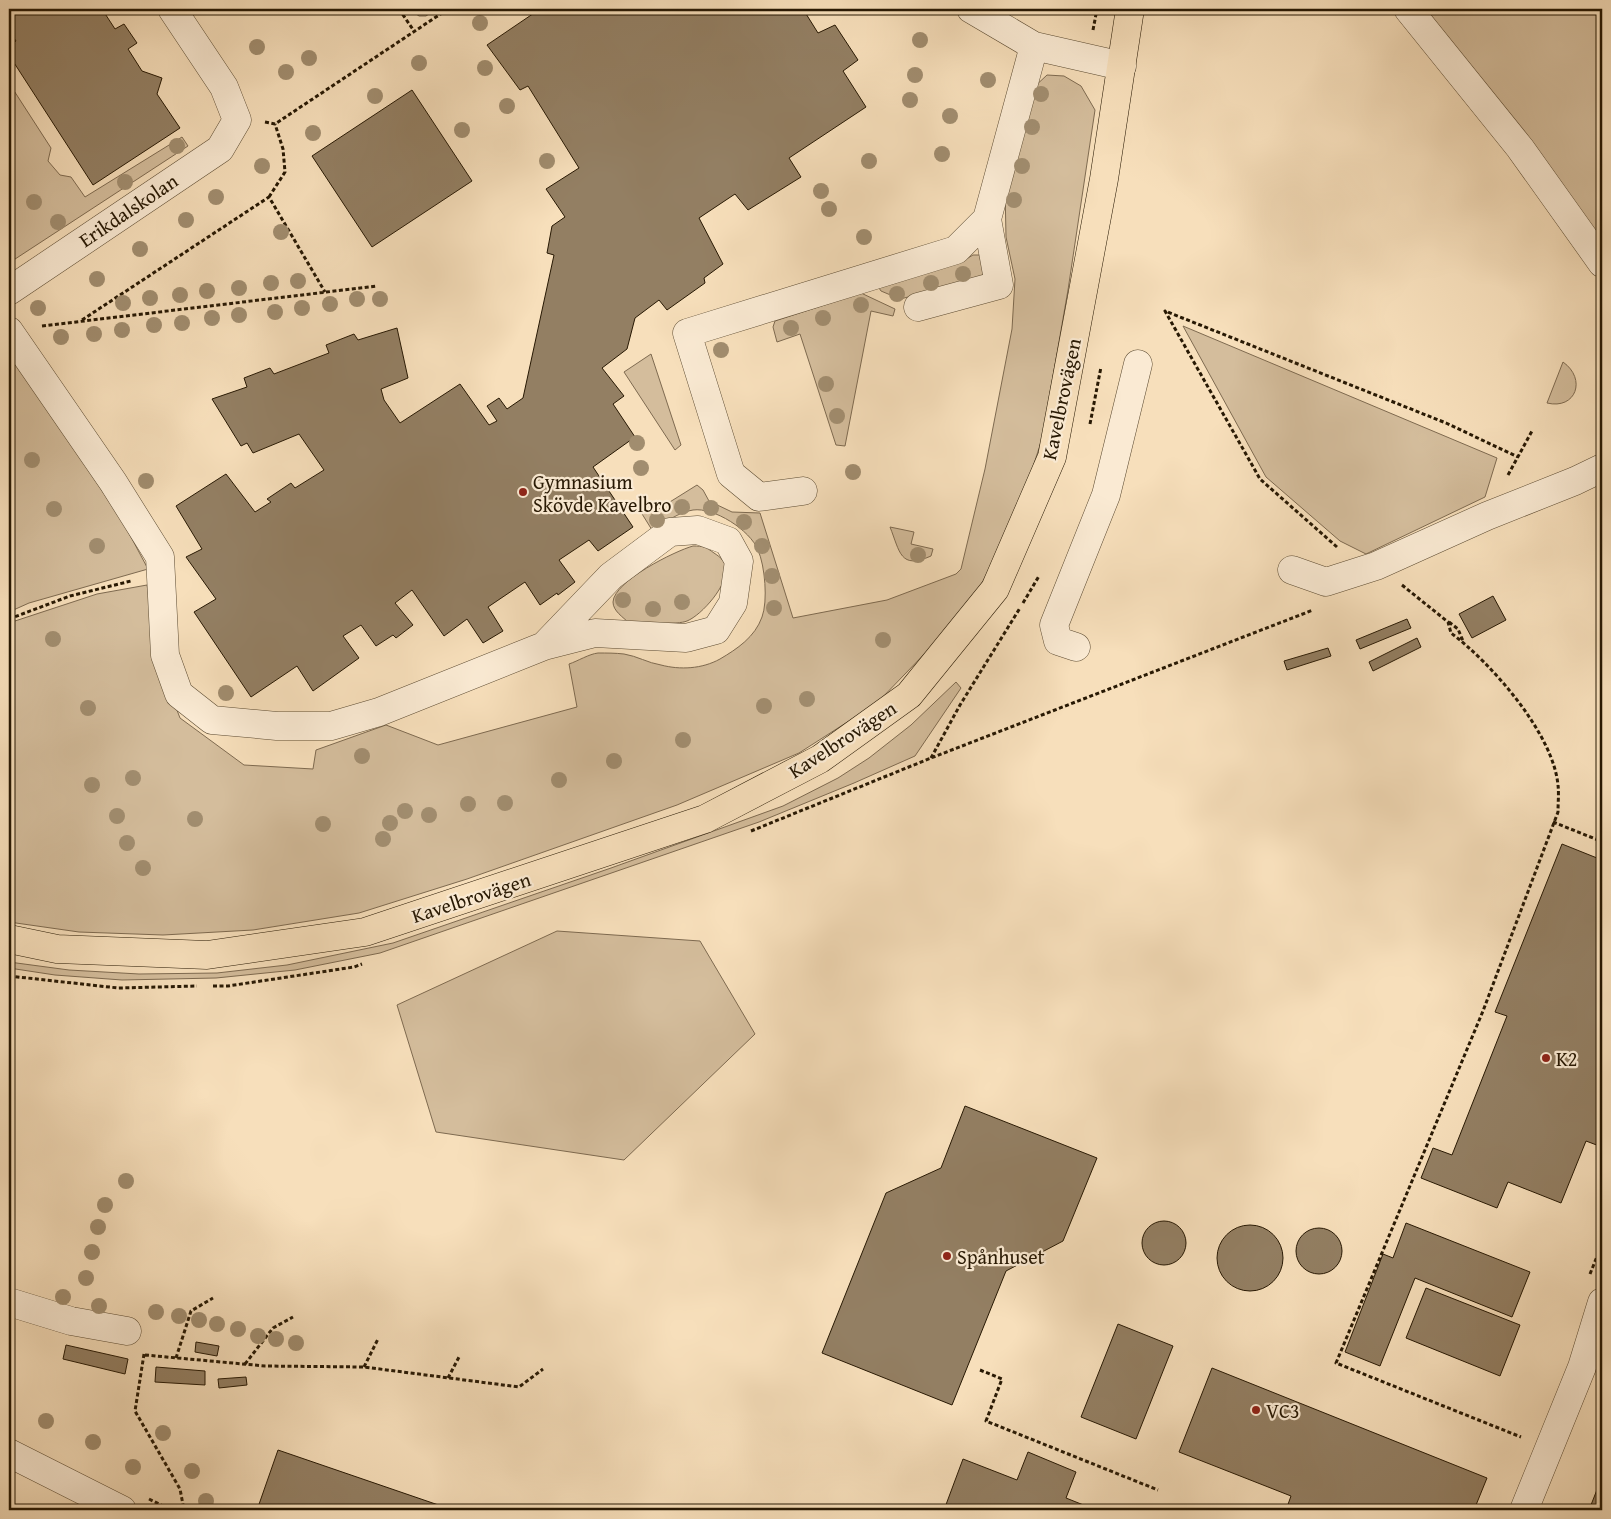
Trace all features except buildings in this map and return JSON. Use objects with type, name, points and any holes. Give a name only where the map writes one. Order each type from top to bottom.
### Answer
[{"type":"main road","name":"Kavelbrovägen","points":[[9,939],[57,949],[207,955],[365,932],[705,819],[820,759],[909,695],[995,589],[1052,457],[1104,179],[1130,9]]},
{"type":"street","points":[[172,9],[224,87],[237,120]]},
{"type":"street","points":[[971,9],[1034,46],[1122,66]]},
{"type":"street","points":[[1408,9],[1520,148],[1602,263]]},
{"type":"street","points":[[918,307],[999,285],[987,219],[1034,46]]},
{"type":"street","name":"Erikdalskolan","points":[[9,291],[220,149],[237,120]]},
{"type":"street","points":[[803,491],[759,497],[731,474],[687,334],[956,250],[987,219]]},
{"type":"street","points":[[21,329],[160,557],[165,655],[179,694],[212,720],[276,726],[331,726],[378,712],[544,646],[595,633],[686,638],[716,630],[733,604],[739,561],[728,541],[698,530],[670,532],[611,576],[544,646]]},
{"type":"street","points":[[1076,647],[1058,641],[1054,625],[1106,495],[1138,364]]},
{"type":"street","points":[[1292,570],[1326,582],[1376,566],[1602,468]]},
{"type":"street","points":[[9,1302],[71,1321],[127,1331]]},
{"type":"street","points":[[1524,1510],[1582,1367],[1602,1302]]},
{"type":"street","points":[[9,1453],[122,1510]]},
{"type":"path","points":[[399,9],[414,31]]},
{"type":"path","points":[[237,120],[256,120],[275,124],[448,9]]},
{"type":"path","points":[[1094,25],[1097,9]]},
{"type":"path","points":[[81,320],[269,197],[285,172],[284,149],[275,124]]},
{"type":"path","points":[[269,197],[325,292]]},
{"type":"path","points":[[21,329],[81,320],[377,286]]},
{"type":"path","points":[[1464,643],[1458,630],[1376,566],[1333,546],[1260,479],[1165,311],[1446,423],[1518,456]]},
{"type":"path","points":[[9,619],[70,596],[161,573]]},
{"type":"path","points":[[1448,622],[1451,633],[1464,643],[1514,697],[1532,720],[1553,763],[1558,784],[1558,812],[1483,1011],[1336,1363],[1526,1439]]},
{"type":"path","points":[[1554,822],[1598,840]]},
{"type":"path","points":[[176,1358],[191,1311],[213,1298]]},
{"type":"path","points":[[293,1317],[273,1328],[245,1364],[364,1367],[519,1387],[543,1369]]},
{"type":"path","points":[[364,1367],[378,1339]]},
{"type":"path","points":[[144,1354],[135,1412],[180,1488],[184,1510]]},
{"type":"path","points":[[448,1378],[459,1357]]},
{"type":"path","points":[[980,1370],[1002,1379],[986,1421],[1158,1490]]},
{"type":"shaded area","points":[[409,9],[436,9],[426,16],[419,16]]},
{"type":"shaded area","points":[[1421,9],[1602,9],[1602,244]]},
{"type":"shaded area","points":[[1047,75],[1064,76],[1081,86],[1095,110],[1068,290],[1042,439],[1019,510],[981,585],[932,646],[877,703],[799,753],[677,805],[467,879],[359,913],[253,930],[163,935],[79,932],[9,922],[9,624],[15,621],[97,594],[147,585],[158,661],[180,718],[244,765],[313,769],[316,750],[386,725],[438,745],[577,707],[569,664],[587,656],[598,653],[624,654],[668,667],[691,668],[713,662],[739,647],[755,631],[764,610],[764,574],[754,542],[730,521],[711,512],[701,510],[688,511],[652,530],[639,509],[652,502],[657,510],[697,485],[703,490],[709,501],[732,512],[760,513],[793,618],[887,600],[956,574],[961,569],[985,469],[1012,329],[1015,279],[1006,237],[1005,187],[1032,89]]},
{"type":"shaded area","points":[[9,83],[51,148],[48,161],[60,175],[71,177],[85,197],[182,137],[188,146],[9,263]]},
{"type":"shaded area","points":[[973,255],[981,255],[984,266],[983,275],[977,280],[900,299],[881,291],[877,285],[963,261]]},
{"type":"shaded area","points":[[861,293],[895,309],[893,316],[871,311],[845,446],[836,445],[800,334],[777,342],[773,327],[775,321]]},
{"type":"shaded area","points":[[1183,326],[1497,458],[1485,497],[1366,554],[1340,541],[1266,477]]},
{"type":"shaded area","points":[[9,351],[123,522],[148,569],[29,603],[9,612]]},
{"type":"shaded area","points":[[651,354],[681,445],[675,450],[624,372]]},
{"type":"shaded area","points":[[1563,362],[1575,377],[1575,392],[1565,402],[1557,404],[1547,403]]},
{"type":"shaded area","points":[[890,527],[914,532],[911,544],[933,549],[931,556],[921,560],[907,560],[899,551]]},
{"type":"shaded area","points":[[693,546],[709,549],[722,559],[726,567],[723,582],[707,606],[693,618],[682,622],[629,623],[619,614],[613,602],[623,585],[660,560]]},
{"type":"shaded area","points":[[956,682],[961,688],[915,756],[759,822],[380,953],[295,970],[216,978],[122,980],[55,975],[9,968],[9,962],[69,970],[139,974],[217,973],[287,965],[393,943],[783,806],[838,778],[869,758],[911,725]]},
{"type":"shaded area","points":[[557,931],[700,941],[755,1034],[624,1160],[436,1132],[397,1005]]},
{"type":"place","name":"Gymnasium Skövde Kavelbro","points":[[523,492]]},
{"type":"place","name":"K2","points":[[1546,1058]]},
{"type":"place","name":"Spånhuset","points":[[947,1256]]},
{"type":"place","name":"VC3","points":[[1256,1410]]}]
